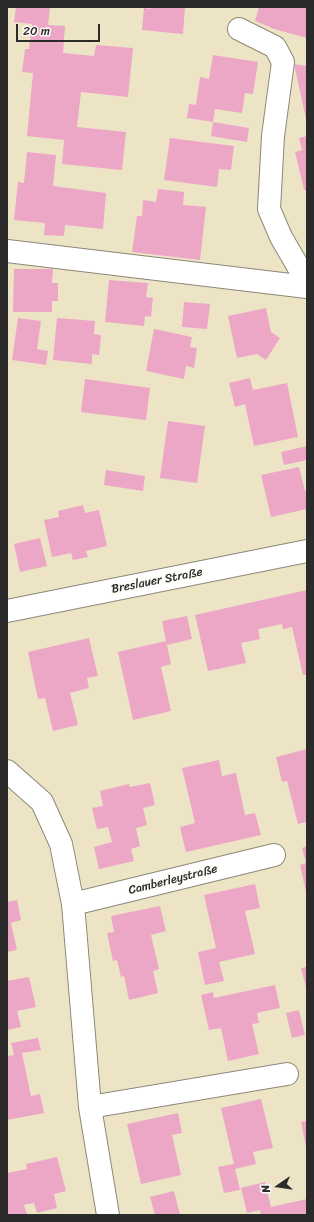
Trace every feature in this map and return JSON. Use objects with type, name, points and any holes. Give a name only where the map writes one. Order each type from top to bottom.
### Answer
[{"type":"street","points":[[239,29],[275,48],[283,62],[273,136],[269,209],[281,237],[307,282]]},
{"type":"street","points":[[7,251],[307,287]]},
{"type":"street","name":"Breslauer Straße","points":[[7,611],[307,551]]},
{"type":"street","points":[[7,771],[42,802],[61,844],[73,904],[90,1107],[108,1215]]},
{"type":"street","name":"Camberleystraße","points":[[73,904],[274,855]]},
{"type":"street","points":[[90,1107],[287,1074]]},
{"type":"building","points":[[16,7],[50,7],[48,25],[65,26],[63,53],[94,56],[96,45],[133,48],[128,97],[81,92],[77,127],[126,132],[122,170],[62,164],[64,140],[27,136],[33,73],[22,72],[25,49],[29,49],[32,24],[14,22]]},
{"type":"building","points":[[151,7],[185,7],[183,34],[142,30],[144,8],[151,9]]},
{"type":"building","points":[[259,7],[307,7],[307,38],[274,29],[255,21]]},
{"type":"building","points":[[213,55],[258,62],[253,94],[245,93],[242,113],[215,109],[213,122],[187,118],[189,104],[196,105],[200,77],[209,79]]},
{"type":"building","points":[[294,64],[307,66],[306,119]]},
{"type":"building","points":[[213,122],[249,128],[247,142],[211,136]]},
{"type":"building","points":[[307,136],[307,190],[304,190],[295,152],[302,150],[299,138]]},
{"type":"building","points":[[170,138],[234,146],[231,170],[219,169],[217,187],[164,180]]},
{"type":"building","points":[[27,152],[56,155],[53,186],[106,193],[103,229],[65,225],[64,236],[44,235],[45,223],[14,220],[18,182],[24,183]]},
{"type":"building","points":[[158,189],[184,192],[183,205],[206,207],[200,260],[132,252],[137,216],[142,216],[143,200],[156,202]]},
{"type":"building","points":[[14,269],[53,269],[52,283],[58,283],[58,301],[52,301],[52,312],[13,312]]},
{"type":"building","points":[[109,280],[148,283],[146,297],[153,298],[151,317],[145,316],[144,326],[105,322]]},
{"type":"building","points":[[184,302],[210,304],[207,329],[182,327]]},
{"type":"building","points":[[266,308],[271,332],[280,338],[266,360],[257,354],[237,358],[228,316]]},
{"type":"building","points":[[18,318],[41,321],[37,349],[48,351],[46,365],[12,360]]},
{"type":"building","points":[[57,318],[95,321],[94,334],[101,335],[99,355],[92,354],[92,364],[53,360]]},
{"type":"building","points":[[154,329],[192,337],[190,347],[197,348],[194,368],[186,366],[184,379],[146,371]]},
{"type":"building","points":[[250,378],[253,390],[287,383],[298,437],[254,446],[245,404],[235,407],[229,383]]},
{"type":"building","points":[[85,379],[150,388],[146,420],[81,412]]},
{"type":"building","points":[[168,421],[205,426],[197,483],[160,478]]},
{"type":"building","points":[[307,446],[307,460],[284,465],[281,452]]},
{"type":"building","points":[[299,467],[305,491],[307,491],[307,509],[271,517],[261,475]]},
{"type":"building","points":[[106,470],[145,476],[143,491],[104,485]]},
{"type":"building","points":[[83,505],[85,513],[99,510],[107,546],[86,551],[88,557],[73,560],[71,553],[52,557],[44,520],[59,517],[58,511]]},
{"type":"building","points":[[40,538],[47,566],[20,572],[14,544]]},
{"type":"building","points":[[307,590],[307,675],[303,675],[292,627],[283,629],[282,624],[258,629],[260,639],[241,643],[246,663],[208,671],[195,615]]},
{"type":"building","points":[[187,616],[192,639],[167,645],[171,664],[161,667],[171,711],[133,720],[118,652],[166,641],[162,621]]},
{"type":"building","points":[[89,638],[98,676],[87,678],[89,688],[70,693],[78,725],[53,731],[45,698],[38,699],[28,652]]},
{"type":"building","points":[[307,749],[307,822],[298,824],[287,781],[282,782],[276,757]]},
{"type":"building","points":[[219,760],[222,776],[236,773],[245,815],[255,813],[261,835],[186,852],[180,827],[195,823],[182,768]]},
{"type":"building","points":[[150,783],[155,805],[143,808],[147,825],[136,828],[140,846],[131,849],[134,861],[99,869],[94,847],[112,842],[108,827],[97,829],[92,808],[103,806],[100,791],[129,784],[130,787]]},
{"type":"building","points":[[307,846],[306,892],[300,865],[306,863],[302,848]]},
{"type":"building","points":[[255,884],[260,908],[245,911],[255,954],[219,962],[224,981],[205,985],[198,952],[216,948],[204,895]]},
{"type":"building","points":[[17,900],[21,920],[11,923],[17,950],[7,952],[7,902]]},
{"type":"building","points":[[160,906],[166,931],[151,935],[159,969],[153,971],[158,993],[129,1000],[124,976],[121,977],[117,960],[113,961],[107,933],[114,932],[111,916]]},
{"type":"building","points":[[307,967],[307,987],[306,987],[301,968]]},
{"type":"building","points":[[29,977],[36,1007],[17,1011],[21,1027],[7,1030],[7,981]]},
{"type":"building","points":[[275,985],[280,1008],[257,1013],[259,1023],[252,1024],[259,1054],[228,1061],[221,1028],[209,1030],[201,995],[213,992],[214,998]]},
{"type":"building","points":[[299,1010],[305,1035],[292,1038],[286,1013]]},
{"type":"building","points":[[38,1038],[41,1050],[22,1053],[31,1096],[40,1094],[44,1113],[7,1120],[7,1056],[14,1055],[11,1043]]},
{"type":"building","points":[[261,1099],[273,1148],[253,1152],[256,1164],[235,1169],[240,1190],[224,1193],[218,1167],[234,1164],[221,1108]]},
{"type":"building","points":[[178,1113],[182,1133],[172,1135],[181,1175],[141,1184],[127,1124]]},
{"type":"building","points":[[307,1121],[307,1147],[306,1147],[301,1122]]},
{"type":"building","points":[[57,1157],[66,1191],[54,1194],[57,1208],[37,1213],[34,1203],[24,1205],[27,1215],[7,1215],[7,1173],[27,1169],[26,1164]]},
{"type":"building","points":[[265,1182],[271,1207],[307,1199],[307,1215],[261,1215],[260,1210],[247,1213],[241,1188]]},
{"type":"building","points":[[174,1191],[180,1215],[155,1215],[150,1197]]}]
